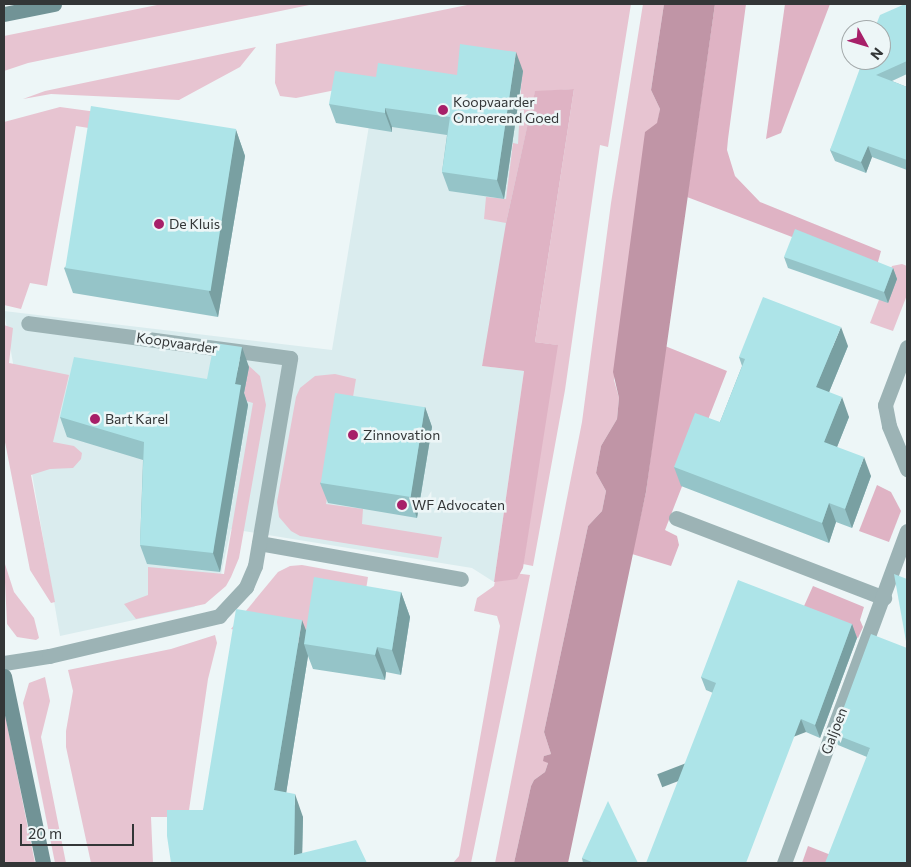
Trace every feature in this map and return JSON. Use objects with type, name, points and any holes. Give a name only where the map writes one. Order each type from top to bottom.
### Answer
[{"type":"street","points":[[4,14],[54,4]]},
{"type":"street","name":"Koopvaarder","points":[[4,663],[49,656],[219,616],[246,587],[255,566],[290,358],[28,323]]},
{"type":"street","points":[[907,347],[885,405],[889,426],[907,469]]},
{"type":"street","points":[[676,518],[884,598]]},
{"type":"street","name":"Galjoen","points":[[784,863],[884,598],[907,531]]},
{"type":"street","points":[[259,543],[461,579]]},
{"type":"street","points":[[4,676],[42,863]]},
{"type":"shaded area","points":[[162,4],[314,4],[28,63],[4,71],[4,36]]},
{"type":"shaded area","points":[[472,4],[631,4],[608,147],[600,145],[565,390],[533,566],[523,564],[557,345],[535,342],[574,89],[535,92],[506,223],[484,219],[486,197],[506,199],[513,143],[518,144],[522,70],[462,95],[385,80],[296,98],[280,96],[275,83],[276,44]]},
{"type":"shaded area","points":[[643,4],[664,4],[651,90],[660,109],[614,380],[619,398],[617,419],[601,446],[596,473],[606,491],[602,511],[588,526],[544,732],[551,754],[544,756],[548,763],[545,772],[534,780],[531,786],[514,863],[495,863],[582,422],[611,203]]},
{"type":"shaded area","points":[[664,4],[715,4],[646,492],[568,863],[514,863],[531,786],[534,780],[545,772],[548,763],[543,761],[544,756],[551,754],[544,732],[588,526],[602,511],[606,491],[596,473],[601,446],[617,419],[619,398],[613,372],[645,132],[657,123],[660,109],[651,90]]},
{"type":"shaded area","points":[[715,4],[746,4],[727,150],[735,176],[760,202],[881,251],[876,269],[687,197]]},
{"type":"shaded area","points":[[785,4],[830,4],[781,133],[766,139]]},
{"type":"shaded area","points":[[541,40],[535,91],[482,366],[524,371],[494,582],[472,568],[231,529],[220,579],[194,607],[60,636],[4,311],[332,350],[377,77]]},
{"type":"shaded area","points":[[256,47],[240,67],[179,100],[51,94],[23,99],[45,91]]},
{"type":"shaded area","points":[[574,89],[535,342],[558,345],[523,568],[517,579],[494,582],[524,371],[482,366],[506,223],[535,91]]},
{"type":"shaded area","points":[[60,107],[104,113],[172,141],[76,126],[47,286],[30,283],[21,309],[4,305],[4,122]]},
{"type":"shaded area","points":[[902,264],[907,266],[907,295],[893,331],[870,323],[892,266]]},
{"type":"shaded area","points":[[4,325],[13,328],[9,363],[69,375],[53,442],[74,446],[82,453],[81,459],[73,468],[50,469],[31,475],[55,602],[51,603],[30,570],[4,437]]},
{"type":"shaded area","points":[[665,346],[727,371],[665,530],[677,536],[679,545],[671,566],[632,554],[646,492]]},
{"type":"shaded area","points":[[248,365],[260,376],[266,405],[239,558],[231,577],[226,586],[205,604],[136,619],[124,604],[148,595],[148,567],[224,574],[253,403],[243,400]]},
{"type":"shaded area","points":[[335,374],[356,379],[350,415],[342,413],[326,504],[363,509],[362,524],[442,537],[438,558],[300,536],[291,531],[279,517],[277,502],[296,397],[300,388],[315,376]]},
{"type":"shaded area","points":[[877,485],[891,492],[901,511],[889,542],[859,531]]},
{"type":"shaded area","points":[[4,561],[14,592],[34,618],[39,638],[36,640],[17,637],[7,624]]},
{"type":"shaded area","points":[[302,565],[368,577],[363,608],[317,645],[231,629],[278,572],[290,566]]},
{"type":"shaded area","points":[[497,571],[530,575],[471,863],[453,863],[459,856],[500,626],[497,616],[474,611],[477,598],[494,586]]},
{"type":"shaded area","points":[[813,586],[864,607],[860,620],[863,627],[858,638],[800,615]]},
{"type":"shaded area","points":[[215,635],[217,643],[208,679],[188,817],[151,817],[153,863],[91,863],[66,747],[66,731],[73,691],[68,670],[171,649]]},
{"type":"shaded area","points":[[45,677],[50,701],[41,737],[66,863],[55,863],[23,703],[29,683]]},
{"type":"shaded area","points":[[4,709],[35,863],[4,863]]},
{"type":"shaded area","points":[[808,846],[836,857],[833,863],[802,863]]},
{"type":"building","points":[[907,4],[907,61],[891,68],[891,20],[878,20],[880,15]]},
{"type":"building","points":[[460,44],[516,52],[497,180],[442,172],[450,117],[385,108],[385,113],[329,104],[335,71],[376,77],[378,63],[457,75]]},
{"type":"building","points":[[859,70],[887,70],[876,75],[907,87],[907,160],[868,146],[861,162],[830,150]]},
{"type":"building","name":"De Kluis","points":[[91,106],[236,129],[211,291],[65,268]]},
{"type":"building","points":[[795,229],[893,268],[884,292],[784,257]]},
{"type":"building","points":[[763,297],[841,327],[816,387],[842,397],[824,442],[864,457],[845,509],[829,503],[822,523],[674,467],[695,413],[720,422],[745,359],[739,357]]},
{"type":"building","points":[[214,343],[242,347],[235,384],[241,385],[213,553],[140,545],[144,442],[60,417],[74,357],[207,379]]},
{"type":"building","points":[[335,393],[425,407],[411,497],[321,483]]},
{"type":"building","points":[[894,574],[907,579],[907,647]]},
{"type":"building","points":[[314,577],[401,592],[392,650],[377,647],[375,655],[304,644]]},
{"type":"building","points":[[738,580],[852,624],[815,725],[801,719],[746,863],[646,863],[716,683],[701,677]]},
{"type":"building","points":[[236,609],[302,620],[274,790],[295,794],[294,855],[356,840],[367,863],[171,863],[167,836],[167,810],[203,810]]},
{"type":"building","points":[[871,634],[907,648],[907,863],[825,863],[870,748],[834,734]]},
{"type":"building","points":[[608,801],[638,863],[594,863],[582,858]]},
{"type":"place","name":"Koopvaarder Onroerend Goed","points":[[443,110]]},
{"type":"place","name":"De Kluis","points":[[159,224]]},
{"type":"place","name":"Bart Karel","points":[[95,419]]},
{"type":"place","name":"Zinnovation","points":[[353,435]]},
{"type":"place","name":"WF Advocaten","points":[[402,505]]}]
